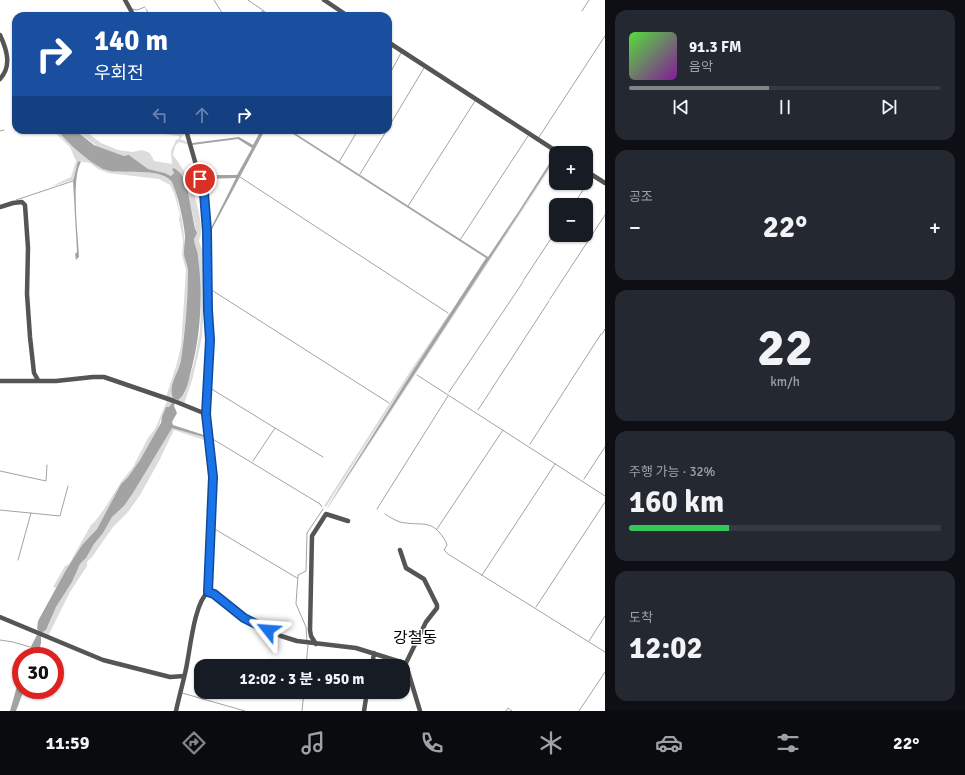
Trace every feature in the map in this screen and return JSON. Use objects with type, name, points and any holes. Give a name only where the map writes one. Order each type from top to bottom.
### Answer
[{"type":"street","points":[[125,0],[132,12]]},
{"type":"street","points":[[324,0],[342,12]]},
{"type":"street","points":[[0,35],[8,62],[6,70],[0,79]]},
{"type":"street","points":[[392,45],[549,147]]},
{"type":"street","points":[[176,711],[192,632],[200,606],[208,592],[213,477],[206,414],[210,345],[207,231],[204,193],[187,134]]},
{"type":"street","points":[[593,175],[605,183]]},
{"type":"street","points":[[0,207],[19,202],[22,202],[24,205],[28,248],[27,294],[30,336],[34,373],[38,380]]},
{"type":"street","points":[[0,381],[62,380],[93,376],[104,377],[174,401],[206,414]]},
{"type":"street","points":[[316,644],[311,636],[310,630],[312,536],[326,514],[348,521]]},
{"type":"street","points":[[400,550],[406,568],[419,575],[424,580],[437,605],[426,622],[408,659]]},
{"type":"street","points":[[208,592],[214,594],[248,620],[274,634],[290,640],[356,648],[395,659]]},
{"type":"street","points":[[0,617],[103,660],[170,677],[184,676]]},
{"type":"street","points":[[373,659],[374,653]]},
{"type":"street","points":[[410,680],[420,711]]},
{"type":"street","points":[[364,711],[366,699]]},
{"type":"shaded area","points":[[56,134],[61,134],[78,152],[103,168],[120,172],[159,174],[166,178],[174,186],[183,226],[188,272],[188,294],[181,360],[173,380],[171,390],[174,400],[166,397],[181,346],[186,270],[182,255],[183,240],[179,219],[180,214],[174,193],[170,185],[159,179],[108,173],[98,169],[90,163],[78,161],[73,180],[50,187],[71,177],[76,161],[70,147]]},
{"type":"shaded area","points":[[61,134],[80,134],[94,145],[124,156],[129,155],[148,169],[171,176],[174,173],[172,169],[174,168],[182,175],[188,185],[188,192],[197,233],[194,239],[200,271],[201,300],[197,342],[189,379],[185,391],[178,400],[173,398],[171,388],[181,360],[186,316],[188,272],[184,255],[184,225],[173,185],[165,176],[157,174],[148,172],[119,172],[103,169],[78,152]]},
{"type":"shaded area","points":[[80,134],[89,134],[101,143],[118,150],[132,152],[142,150],[150,153],[154,161],[172,164],[171,151],[176,140],[179,139],[179,136],[163,134],[184,134],[180,139],[189,143],[190,145],[179,142],[175,146],[173,155],[189,181],[197,203],[201,223],[201,234],[199,241],[203,253],[205,281],[202,337],[193,377],[184,404],[176,401],[185,392],[194,363],[200,332],[201,305],[198,258],[194,243],[195,226],[186,182],[174,169],[172,169],[174,173],[171,176],[147,169],[131,156],[124,156],[97,146]]},
{"type":"shaded area","points":[[259,134],[263,134],[210,233],[209,232],[236,178],[201,179],[201,177],[237,175],[252,148],[238,139],[192,145],[192,143],[239,137],[253,145]]},
{"type":"shaded area","points":[[293,134],[296,134],[488,257],[549,164],[549,168],[327,508],[486,258]]},
{"type":"shaded area","points":[[78,161],[81,162],[76,180],[79,257],[76,260],[75,254],[77,252],[73,181]]},
{"type":"shaded area","points":[[549,168],[327,508],[342,483]]},
{"type":"shaded area","points":[[452,311],[326,507],[324,506],[411,370]]},
{"type":"shaded area","points":[[167,401],[173,402],[161,419],[158,429],[140,460],[121,484],[97,529],[82,545],[56,588],[53,587],[65,566],[69,564],[91,525],[105,508],[121,482],[133,467],[148,438],[155,429]]},
{"type":"shaded area","points":[[172,403],[175,403],[174,406],[177,413],[172,422],[173,425],[204,435],[204,437],[172,428],[133,493],[124,506],[112,517],[86,558],[80,564],[72,582],[56,607],[46,630],[41,633],[37,629],[38,621],[66,570],[82,545],[97,529],[121,484],[140,460],[161,423],[166,407],[169,407]]},
{"type":"shaded area","points":[[172,427],[204,437],[207,441],[174,430],[140,495],[128,512],[113,527],[87,562],[87,566],[70,592],[48,636],[41,633],[46,630],[56,607],[72,582],[80,564],[86,558],[112,517],[124,506],[133,493]]},
{"type":"shaded area","points":[[37,635],[41,636],[40,647],[31,647]]},
{"type":"shaded area","points":[[13,699],[21,699],[16,711],[10,711]]},
{"type":"waterway","points":[[214,0],[222,12]]},
{"type":"waterway","points":[[248,0],[264,11]]},
{"type":"waterway","points":[[582,11],[589,0]]},
{"type":"waterway","points":[[132,9],[137,10],[145,7]]},
{"type":"waterway","points":[[261,12],[265,12]]},
{"type":"waterway","points":[[539,137],[605,36]]},
{"type":"waterway","points":[[392,70],[401,53]]},
{"type":"waterway","points":[[392,121],[424,68]]},
{"type":"waterway","points":[[408,206],[475,101]]},
{"type":"waterway","points":[[0,131],[4,130]]},
{"type":"waterway","points":[[339,162],[356,134]]},
{"type":"waterway","points":[[360,174],[385,134]]},
{"type":"waterway","points":[[460,240],[528,136]]},
{"type":"waterway","points":[[240,177],[448,313]]},
{"type":"waterway","points":[[16,200],[73,181]]},
{"type":"waterway","points":[[578,198],[583,190]]},
{"type":"waterway","points":[[550,299],[605,215]]},
{"type":"waterway","points":[[523,281],[549,242]]},
{"type":"waterway","points":[[210,278],[210,289],[389,403]]},
{"type":"waterway","points":[[449,392],[523,282]]},
{"type":"waterway","points":[[478,410],[549,301]]},
{"type":"waterway","points":[[602,334],[605,329]]},
{"type":"waterway","points":[[530,444],[601,334]]},
{"type":"waterway","points":[[417,375],[605,496]]},
{"type":"waterway","points":[[210,388],[275,428]]},
{"type":"waterway","points":[[377,509],[448,396]]},
{"type":"waterway","points":[[253,461],[275,428],[323,457]]},
{"type":"waterway","points":[[437,529],[503,430]]},
{"type":"waterway","points":[[211,438],[320,504],[322,507]]},
{"type":"waterway","points":[[584,479],[605,447]]},
{"type":"waterway","points":[[482,575],[555,464]]},
{"type":"waterway","points":[[0,471],[46,481],[47,465]]},
{"type":"waterway","points":[[0,510],[60,516],[68,486]]},
{"type":"waterway","points":[[536,607],[605,502]]},
{"type":"waterway","points":[[307,641],[306,627],[296,604],[298,575],[306,571],[307,533],[323,509]]},
{"type":"waterway","points":[[18,560],[31,513]]},
{"type":"waterway","points":[[385,514],[400,522],[426,524],[436,529],[446,542],[447,545],[444,550],[448,554],[605,652]]},
{"type":"waterway","points":[[213,528],[297,578]]},
{"type":"waterway","points":[[589,641],[605,616]]},
{"type":"waterway","points":[[0,640],[30,647]]},
{"type":"waterway","points":[[307,659],[308,645]]},
{"type":"waterway","points":[[579,711],[605,672]]},
{"type":"waterway","points":[[182,693],[245,711]]},
{"type":"waterway","points":[[302,711],[303,699]]},
{"type":"waterway","points":[[506,711],[508,708],[512,711]]},
{"type":"district","name":"강철동","points":[[415,638]]},
{"type":"route","points":[[200,179],[204,193],[207,231],[206,256],[210,351],[207,375],[208,394],[206,414],[209,453],[213,477],[208,592],[212,592],[244,618],[268,630]]}]
